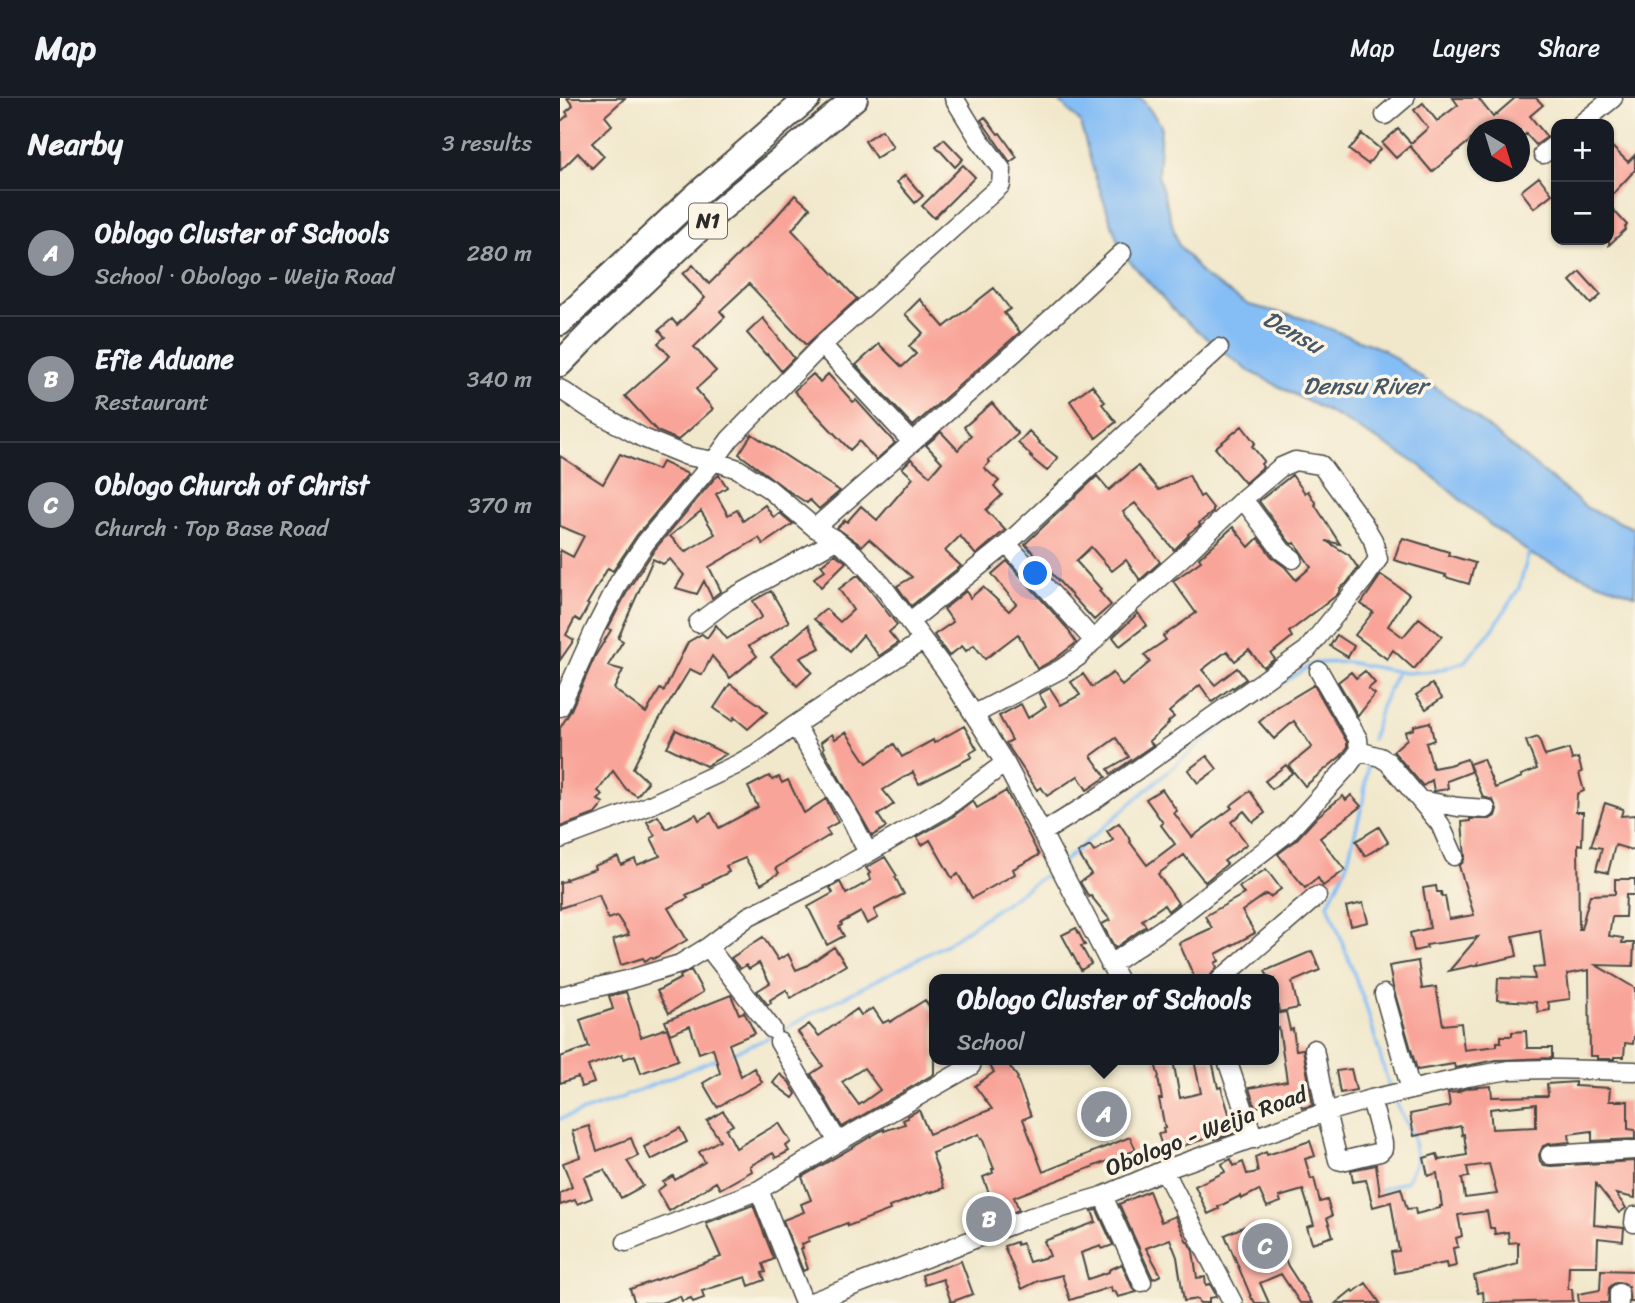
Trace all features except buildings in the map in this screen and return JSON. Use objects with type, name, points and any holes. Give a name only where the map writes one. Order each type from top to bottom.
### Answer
[{"type":"highway","name":"N1","points":[[560,323],[695,196],[808,98]]},
{"type":"highway","name":"N1","points":[[560,364],[716,213],[855,98]]},
{"type":"street","points":[[560,707],[619,582],[646,542],[730,439],[822,345],[1001,185],[1002,170],[954,98]]},
{"type":"street","points":[[1385,115],[1405,98]]},
{"type":"street","points":[[1587,119],[1613,98]]},
{"type":"street","points":[[815,528],[1016,351],[1122,253]]},
{"type":"street","points":[[822,345],[912,442]]},
{"type":"street","points":[[909,622],[1007,544],[1219,348]]},
{"type":"street","points":[[560,389],[643,438],[687,456],[738,469],[769,489],[815,528],[854,554],[882,585],[946,671],[1005,762],[1114,972],[1171,923],[1287,833],[1338,779],[1359,751],[1358,739],[1319,671]]},
{"type":"street","points":[[975,714],[1061,669],[1078,657],[1122,611],[1281,467],[1296,461],[1321,465],[1368,531],[1378,559],[1307,650],[1093,801],[1042,833]]},
{"type":"street","points":[[1243,499],[1282,551],[1293,559]]},
{"type":"street","points":[[698,623],[727,601],[836,540]]},
{"type":"street","points":[[1007,544],[1094,641]]},
{"type":"street","points":[[560,839],[646,807],[736,765],[922,641]]},
{"type":"street","points":[[795,725],[869,853]]},
{"type":"street","points":[[1359,751],[1388,762],[1440,824],[1454,856]]},
{"type":"street","points":[[560,996],[680,964],[749,916],[827,877],[946,808],[1005,762]]},
{"type":"street","points":[[1420,800],[1486,809]]},
{"type":"street","points":[[1227,974],[1317,896]]},
{"type":"street","points":[[708,947],[776,1035],[838,1142]]},
{"type":"street","points":[[1384,994],[1411,1090]]},
{"type":"street","points":[[1314,1049],[1338,1160],[1380,1152],[1383,1149],[1371,1099]]},
{"type":"street","points":[[1229,1065],[1254,1139]]},
{"type":"street","points":[[626,1242],[760,1191],[838,1142],[971,1066]]},
{"type":"street","name":"Obologo - Weija Road","points":[[806,1303],[1031,1217],[1103,1196],[1164,1170],[1326,1112],[1371,1099],[1510,1070],[1635,1071]]},
{"type":"street","points":[[1550,1154],[1635,1150]]},
{"type":"street","points":[[1164,1170],[1233,1303]]},
{"type":"street","points":[[760,1191],[806,1303]]},
{"type":"street","points":[[1103,1196],[1142,1282]]},
{"type":"water","name":"Densu River","points":[[1056,98],[1141,98],[1161,125],[1158,175],[1178,244],[1204,276],[1249,305],[1302,318],[1382,349],[1468,411],[1587,508],[1635,529],[1635,595],[1534,556],[1489,524],[1418,464],[1340,418],[1247,370],[1178,315],[1122,253],[1094,173],[1080,122]]},
{"type":"waterway","points":[[1064,861],[1254,700],[1315,663],[1346,662],[1406,673],[1436,671],[1464,662],[1493,629],[1519,588],[1530,549]]},
{"type":"waterway","points":[[1372,739],[1381,707],[1397,672]]},
{"type":"waterway","points":[[1368,763],[1363,802],[1346,867],[1328,904],[1366,1006],[1389,1086]]},
{"type":"waterway","points":[[729,1054],[774,1036],[945,945],[1055,868]]},
{"type":"waterway","points":[[560,1119],[613,1101],[718,1058]]},
{"type":"waterway","points":[[1377,1191],[1407,1181],[1417,1160],[1413,1137],[1396,1103]]},
{"type":"place","name":"Oblogo Cluster of Schools","points":[[1104,1114]]},
{"type":"place","name":"Efie Aduane","points":[[989,1219]]},
{"type":"place","name":"Oblogo Church of Christ","points":[[1265,1246]]},
{"type":"water label","name":"Densu","points":[[1293,332]]}]
